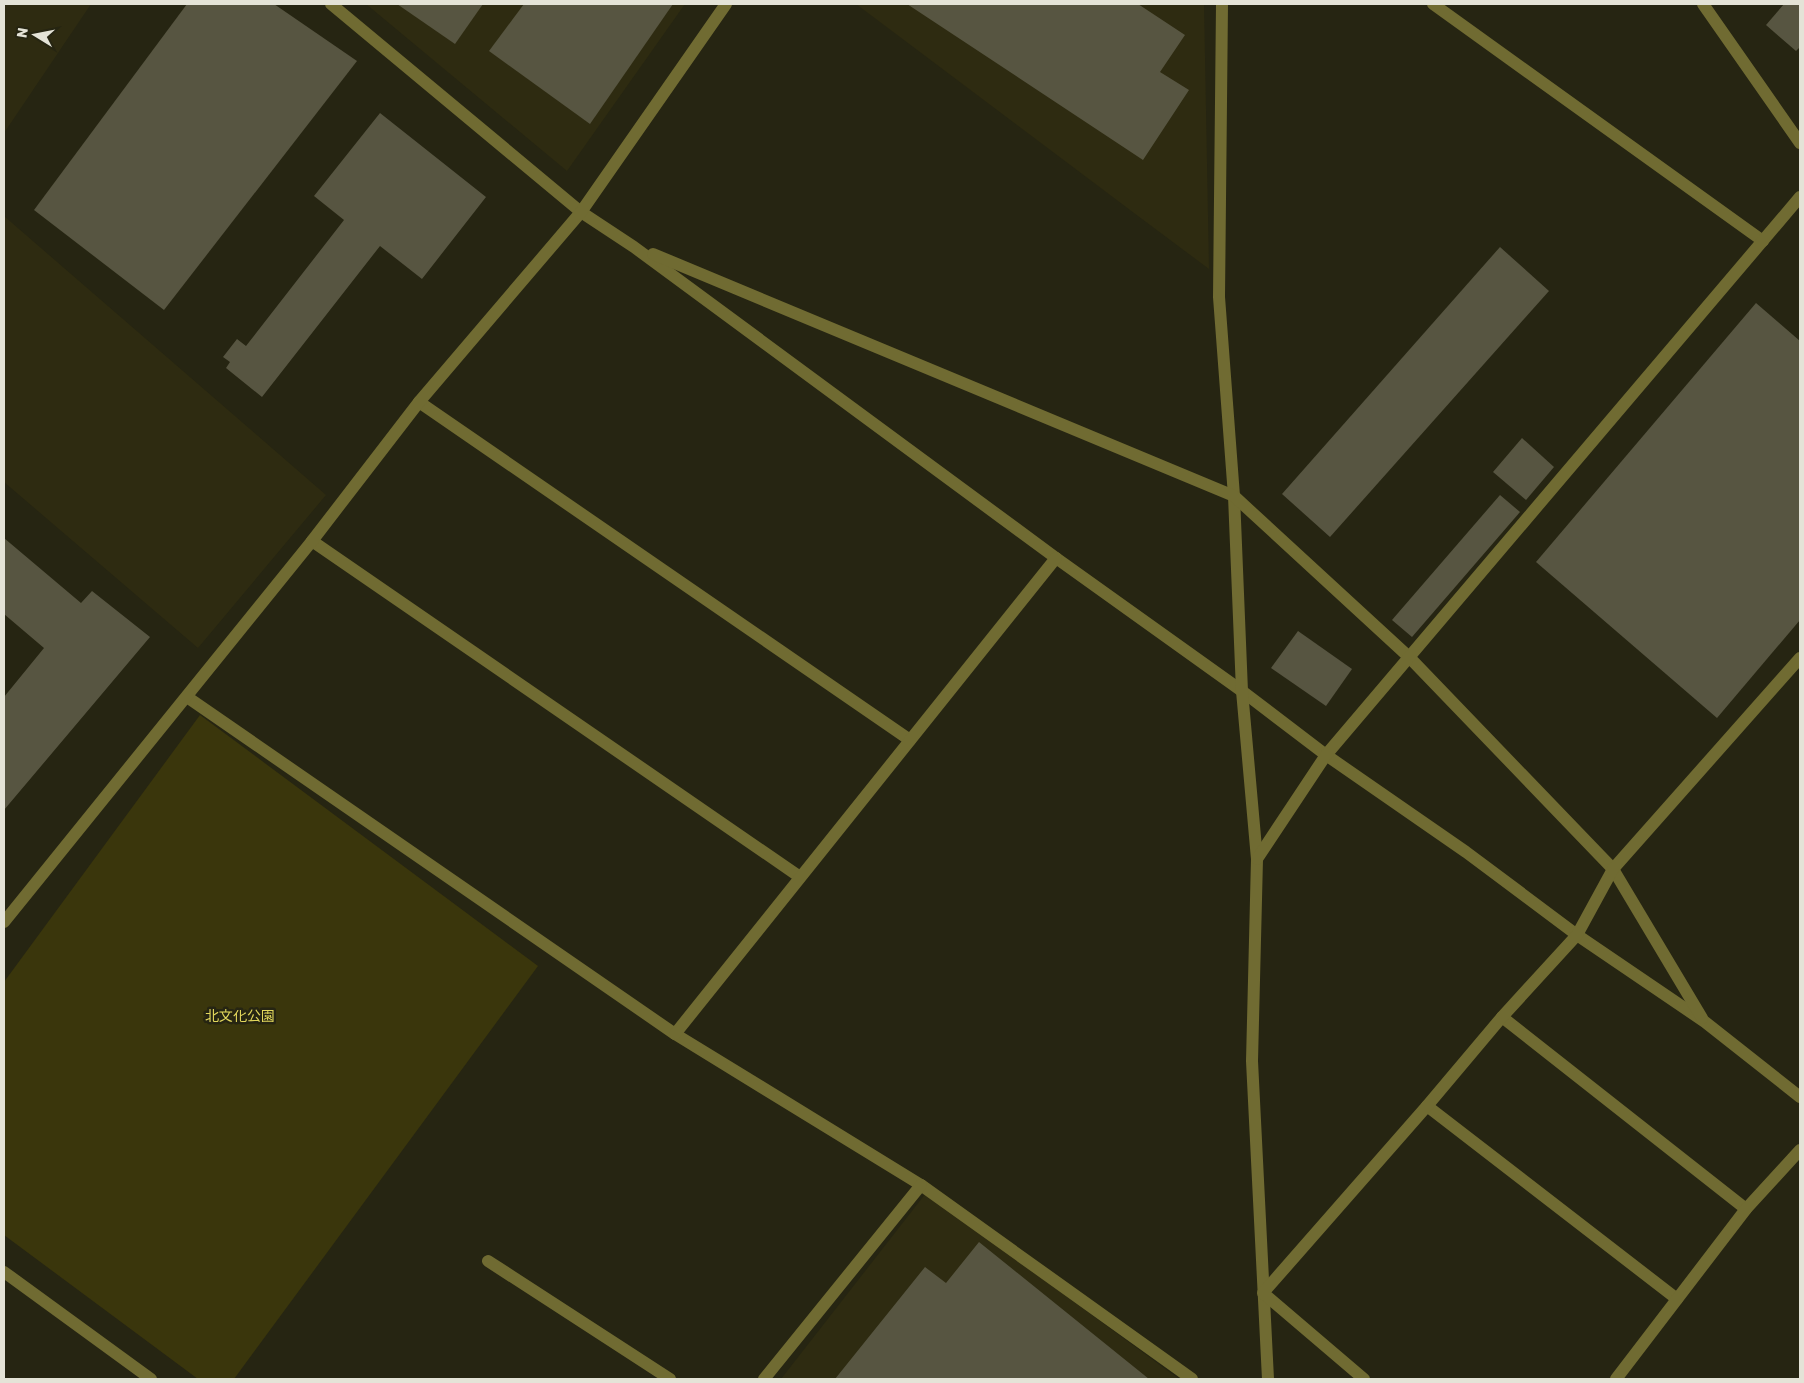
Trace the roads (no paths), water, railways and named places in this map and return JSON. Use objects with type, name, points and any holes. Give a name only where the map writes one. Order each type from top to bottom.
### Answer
[{"type":"street","points":[[331,4],[581,212],[634,247],[1056,558],[1242,691],[1326,755],[1466,852],[1577,935],[1705,1022],[1800,1097]]},
{"type":"street","points":[[4,922],[312,541],[419,402],[581,212],[726,4]]},
{"type":"street","points":[[1222,4],[1219,297],[1234,496],[1242,691],[1257,859],[1252,1061],[1268,1379]]},
{"type":"street","points":[[1433,4],[1763,241]]},
{"type":"street","points":[[1703,4],[1800,143]]},
{"type":"street","points":[[1257,859],[1326,755],[1800,197]]},
{"type":"street","points":[[634,247],[1234,496],[1409,657],[1613,869],[1705,1022]]},
{"type":"street","points":[[419,402],[910,740]]},
{"type":"street","points":[[312,541],[800,877]]},
{"type":"street","points":[[675,1034],[1056,558]]},
{"type":"street","points":[[1263,1293],[1427,1106],[1502,1017],[1577,935],[1613,869],[1800,658]]},
{"type":"street","points":[[187,697],[675,1034],[921,1185],[1192,1379]]},
{"type":"street","points":[[1502,1017],[1746,1209]]},
{"type":"street","points":[[1427,1106],[1677,1299]]},
{"type":"street","points":[[1616,1379],[1746,1209],[1800,1150]]},
{"type":"street","points":[[764,1379],[921,1185]]},
{"type":"street","points":[[488,1261],[670,1379]]},
{"type":"street","points":[[4,1272],[151,1379]]},
{"type":"street","points":[[1263,1293],[1364,1379]]},
{"type":"park label","name":"北文化公園","points":[[240,1016]]}]
